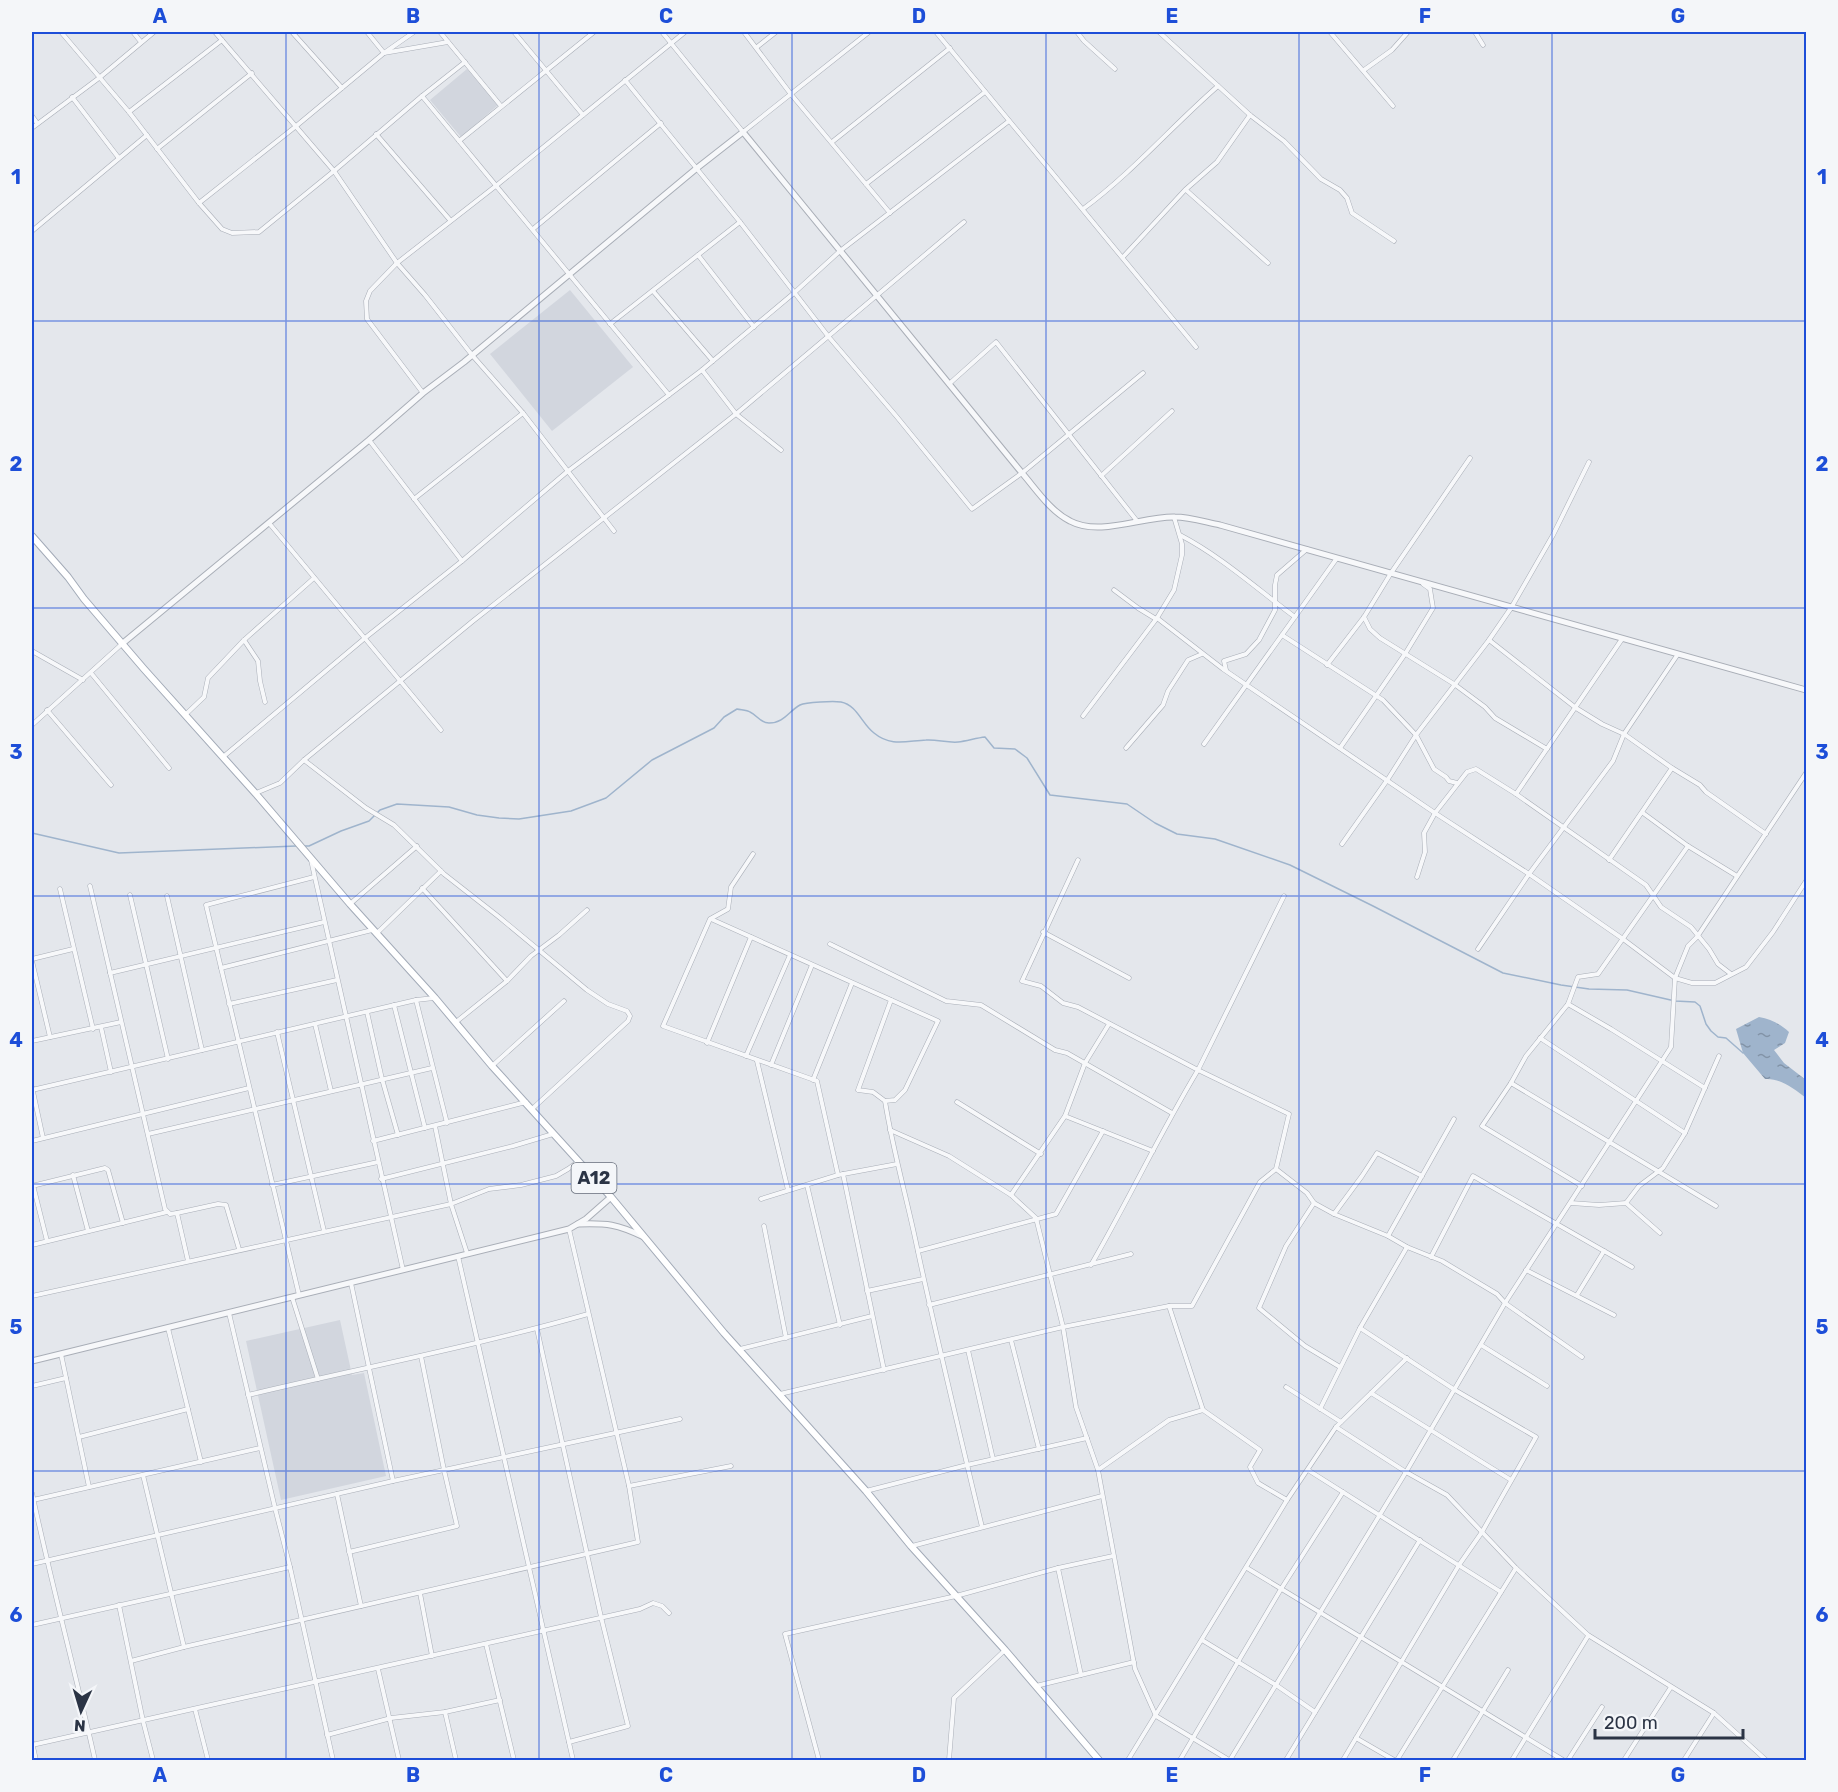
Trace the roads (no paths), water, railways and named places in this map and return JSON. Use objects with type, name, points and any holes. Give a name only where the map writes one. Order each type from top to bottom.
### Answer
[{"type":"main road","name":"A12","points":[[32,536],[84,599]]},
{"type":"main road","name":"A12","points":[[32,540],[350,904],[579,1161],[724,1333],[866,1491],[911,1546],[1005,1650],[1099,1761]]},
{"type":"street","points":[[61,32],[129,112],[199,203],[222,229],[232,234],[259,231],[465,62]]},
{"type":"street","points":[[133,32],[141,42]]},
{"type":"street","points":[[32,128],[99,78],[154,32]]},
{"type":"street","points":[[215,32],[334,171],[397,263],[472,355],[523,412],[614,531]]},
{"type":"street","points":[[292,32],[342,88]]},
{"type":"street","points":[[367,32],[384,53]]},
{"type":"street","points":[[199,203],[384,53],[414,32]]},
{"type":"street","points":[[440,32],[501,106]]},
{"type":"street","points":[[514,32],[583,115]]},
{"type":"street","points":[[584,32],[588,36]]},
{"type":"street","points":[[459,141],[594,32]]},
{"type":"street","points":[[662,32],[1022,473],[1056,512],[1078,525],[1105,526],[1174,517],[1220,525],[1806,690]]},
{"type":"street","points":[[423,393],[367,319],[366,301],[370,291],[397,263],[685,32]]},
{"type":"street","points":[[744,32],[790,93],[890,213]]},
{"type":"street","points":[[757,47],[776,32]]},
{"type":"street","points":[[32,725],[123,643],[423,393],[697,168],[869,32]]},
{"type":"street","points":[[936,32],[1196,347]]},
{"type":"street","points":[[1077,32],[1115,69]]},
{"type":"street","points":[[1159,32],[1250,116],[1284,141],[1321,179],[1340,190],[1347,198],[1352,213],[1394,241]]},
{"type":"street","points":[[1330,32],[1393,106]]},
{"type":"street","points":[[1364,70],[1392,50],[1406,32]]},
{"type":"street","points":[[1475,32],[1483,45]]},
{"type":"street","points":[[129,112],[222,40]]},
{"type":"street","points":[[384,53],[449,42]]},
{"type":"street","points":[[832,142],[950,48]]},
{"type":"street","points":[[157,149],[252,73]]},
{"type":"street","points":[[625,80],[740,222],[828,336],[972,509],[1022,473],[1143,374]]},
{"type":"street","points":[[1083,209],[1106,193],[1218,86]]},
{"type":"street","points":[[866,184],[985,92]]},
{"type":"street","points":[[422,96],[669,395]]},
{"type":"street","points":[[72,97],[118,158]]},
{"type":"street","points":[[32,116],[37,123]]},
{"type":"street","points":[[1123,257],[1185,190],[1217,162],[1250,116]]},
{"type":"street","points":[[223,757],[568,471],[702,370],[840,251],[1009,121]]},
{"type":"street","points":[[533,228],[661,123]]},
{"type":"street","points":[[376,134],[450,220]]},
{"type":"street","points":[[32,231],[147,135]]},
{"type":"street","points":[[1185,190],[1268,263]]},
{"type":"street","points":[[610,324],[740,222]]},
{"type":"street","points":[[256,794],[280,783],[304,760],[400,681],[736,414],[964,222]]},
{"type":"street","points":[[698,255],[754,327]]},
{"type":"street","points":[[653,291],[713,361]]},
{"type":"street","points":[[949,384],[996,342],[1137,522]]},
{"type":"street","points":[[702,370],[736,414],[782,450]]},
{"type":"street","points":[[1101,476],[1172,411]]},
{"type":"street","points":[[414,499],[523,412]]},
{"type":"street","points":[[369,440],[462,561]]},
{"type":"street","points":[[1327,665],[1364,617],[1391,573],[1470,458]]},
{"type":"street","points":[[1342,844],[1416,735],[1511,608],[1553,535],[1589,462]]},
{"type":"street","points":[[1083,716],[1157,618],[1174,590],[1182,555],[1182,544],[1174,517]]},
{"type":"street","points":[[269,522],[441,730]]},
{"type":"street","points":[[1179,534],[1229,565],[1295,617]]},
{"type":"street","points":[[1226,670],[1224,660],[1246,654],[1260,640],[1275,610],[1277,575],[1307,549]]},
{"type":"street","points":[[1204,744],[1338,557]]},
{"type":"street","points":[[185,714],[204,697],[208,678],[244,640],[315,578]]},
{"type":"street","points":[[1340,748],[1405,654],[1433,608],[1430,589],[1418,580]]},
{"type":"street","points":[[1114,590],[1434,813],[1529,874],[1623,939],[1675,978],[1692,983],[1715,982],[1746,967],[1773,932],[1806,881]]},
{"type":"street","points":[[1364,617],[1370,629],[1380,638],[1454,684],[1485,707],[1495,718],[1547,749]]},
{"type":"street","points":[[1282,635],[1383,700],[1416,735],[1434,770],[1449,781],[1457,783]]},
{"type":"street","points":[[1516,794],[1623,638]]},
{"type":"street","points":[[244,640],[258,661],[265,702]]},
{"type":"street","points":[[1489,640],[1576,708],[1624,734],[1700,785],[1706,792],[1766,834]]},
{"type":"street","points":[[32,651],[83,680]]},
{"type":"street","points":[[1478,949],[1529,874],[1613,761],[1624,734],[1678,653]]},
{"type":"street","points":[[1126,748],[1163,705],[1168,691],[1188,660],[1203,654]]},
{"type":"street","points":[[91,673],[169,768]]},
{"type":"street","points":[[47,710],[111,785]]},
{"type":"street","points":[[304,760],[366,808],[394,825],[441,871],[586,990],[608,1004],[627,1011],[630,1016],[628,1021],[532,1109]]},
{"type":"street","points":[[1610,860],[1672,768]]},
{"type":"street","points":[[1417,877],[1425,852],[1424,833],[1434,813],[1467,772],[1476,769],[1516,794],[1646,885],[1661,907],[1691,927],[1718,964],[1731,974]]},
{"type":"street","points":[[890,1130],[949,1156],[1011,1195],[1036,1218],[1063,1327],[1076,1407],[1098,1470],[1135,1669],[1156,1716],[1230,1761],[1406,1472],[1505,1303],[1671,1047],[1675,978],[1688,946],[1697,937],[1806,773]]},
{"type":"street","points":[[1643,813],[1688,846],[1737,876]]},
{"type":"street","points":[[350,904],[417,846]]},
{"type":"street","points":[[1582,1186],[1482,1126],[1526,1056],[1568,1004],[1578,977],[1598,974],[1688,846]]},
{"type":"street","points":[[753,854],[730,887],[728,909],[710,919],[663,1026],[817,1081],[841,1174],[884,1370]]},
{"type":"street","points":[[311,859],[403,1270]]},
{"type":"street","points":[[780,1395],[1063,1327],[1169,1306],[1192,1305],[1260,1182],[1276,1169],[1288,1114],[1078,1007],[1063,1003],[1041,986],[1022,981],[1078,860]]},
{"type":"street","points":[[220,968],[375,932],[441,871]]},
{"type":"street","points":[[299,1295],[206,905],[314,877]]},
{"type":"street","points":[[90,886],[167,1212]]},
{"type":"street","points":[[422,888],[507,981]]},
{"type":"street","points":[[60,889],[93,1029]]},
{"type":"street","points":[[130,895],[168,1059]]},
{"type":"street","points":[[167,896],[202,1050]]},
{"type":"street","points":[[1091,1265],[1172,1113],[1198,1070],[1284,896]]},
{"type":"street","points":[[456,1022],[507,981],[531,956],[540,951],[587,910]]},
{"type":"street","points":[[710,919],[938,1021],[905,1090],[895,1100],[885,1101],[873,1092],[858,1090],[891,1000]]},
{"type":"street","points":[[110,973],[324,922]]},
{"type":"street","points":[[1043,932],[1130,978]]},
{"type":"street","points":[[707,1043],[751,937]]},
{"type":"street","points":[[830,944],[946,1001],[981,1005],[1055,1050],[1067,1053],[1172,1113]]},
{"type":"street","points":[[50,1037],[32,960],[73,950]]},
{"type":"street","points":[[746,1057],[790,955]]},
{"type":"street","points":[[771,1065],[812,965]]},
{"type":"street","points":[[229,1004],[337,980]]},
{"type":"street","points":[[813,1080],[852,982]]},
{"type":"street","points":[[44,1138],[32,1089],[416,1000],[435,998]]},
{"type":"street","points":[[416,1000],[447,1123]]},
{"type":"street","points":[[492,1065],[564,1001]]},
{"type":"street","points":[[1568,1004],[1704,1088]]},
{"type":"street","points":[[394,1005],[424,1128]]},
{"type":"street","points":[[367,1012],[382,1079],[398,1135]]},
{"type":"street","points":[[32,1041],[121,1022]]},
{"type":"street","points":[[315,1024],[331,1091]]},
{"type":"street","points":[[1011,1195],[1065,1116],[1085,1063],[1109,1024]]},
{"type":"street","points":[[101,1027],[111,1072]]},
{"type":"street","points":[[277,1032],[324,1231]]},
{"type":"street","points":[[1540,1038],[1685,1133]]},
{"type":"street","points":[[1626,1203],[1639,1185],[1663,1168],[1685,1133],[1719,1056]]},
{"type":"street","points":[[757,1060],[788,1190]]},
{"type":"street","points":[[148,1134],[432,1068]]},
{"type":"street","points":[[1511,1083],[1716,1206]]},
{"type":"street","points":[[32,1141],[249,1088]]},
{"type":"street","points":[[885,1101],[928,1305],[982,1527]]},
{"type":"street","points":[[373,1141],[526,1102]]},
{"type":"street","points":[[957,1102],[1041,1154]]},
{"type":"street","points":[[1065,1116],[1153,1151]]},
{"type":"street","points":[[1388,1236],[1454,1119]]},
{"type":"street","points":[[435,1126],[451,1204],[467,1253]]},
{"type":"street","points":[[918,1251],[1056,1214],[1103,1131]]},
{"type":"street","points":[[381,1179],[553,1134]]},
{"type":"street","points":[[1334,1214],[1377,1153],[1422,1176]]},
{"type":"street","points":[[32,1290],[32,1295],[451,1204],[489,1189],[531,1183],[556,1176],[579,1161]]},
{"type":"street","points":[[272,1185],[378,1162]]},
{"type":"street","points":[[761,1199],[841,1174],[897,1164]]},
{"type":"street","points":[[47,1241],[32,1185],[73,1175],[105,1168],[108,1170],[123,1223]]},
{"type":"street","points":[[1276,1169],[1307,1193],[1314,1203],[1442,1261],[1497,1294],[1505,1303],[1582,1357]]},
{"type":"street","points":[[73,1175],[88,1231]]},
{"type":"street","points":[[1431,1257],[1473,1176],[1632,1267]]},
{"type":"street","points":[[807,1185],[840,1325]]},
{"type":"street","points":[[32,1360],[569,1229],[594,1212],[610,1197]]},
{"type":"street","points":[[1314,1203],[1286,1246],[1259,1308],[1305,1346],[1340,1367]]},
{"type":"street","points":[[1571,1203],[1599,1206],[1626,1203],[1660,1233]]},
{"type":"street","points":[[32,1245],[167,1212],[172,1214],[218,1204],[226,1205],[239,1249]]},
{"type":"street","points":[[177,1213],[188,1261]]},
{"type":"street","points":[[577,1224],[608,1223],[645,1238]]},
{"type":"street","points":[[764,1226],[786,1338]]},
{"type":"street","points":[[131,1661],[638,1542],[617,1434],[569,1229]]},
{"type":"street","points":[[1320,1409],[1360,1328],[1407,1247]]},
{"type":"street","points":[[1576,1296],[1604,1251]]},
{"type":"street","points":[[928,1305],[1131,1254]]},
{"type":"street","points":[[458,1255],[531,1567],[543,1631],[573,1761]]},
{"type":"street","points":[[1526,1270],[1614,1315]]},
{"type":"street","points":[[867,1291],[924,1279]]},
{"type":"street","points":[[351,1283],[393,1481]]},
{"type":"street","points":[[291,1297],[318,1378]]},
{"type":"street","points":[[1169,1306],[1203,1410],[1260,1450],[1250,1467],[1258,1483],[1287,1500]]},
{"type":"street","points":[[229,1312],[303,1620],[333,1761]]},
{"type":"street","points":[[248,1395],[537,1329],[588,1314]]},
{"type":"street","points":[[740,1349],[872,1316]]},
{"type":"street","points":[[168,1328],[201,1462]]},
{"type":"street","points":[[1343,1761],[1459,1565],[1482,1532],[1536,1437],[1455,1390],[1360,1328]]},
{"type":"street","points":[[537,1329],[601,1617],[628,1726],[569,1742]]},
{"type":"street","points":[[1011,1340],[1039,1449]]},
{"type":"street","points":[[1481,1345],[1547,1386]]},
{"type":"street","points":[[968,1350],[993,1459]]},
{"type":"street","points":[[61,1354],[89,1487]]},
{"type":"street","points":[[349,1552],[457,1526],[421,1356]]},
{"type":"street","points":[[1128,1761],[1287,1500],[1336,1428],[1407,1359]]},
{"type":"street","points":[[32,1386],[66,1378]]},
{"type":"street","points":[[1286,1387],[1341,1422]]},
{"type":"street","points":[[1371,1393],[1512,1480]]},
{"type":"street","points":[[79,1437],[188,1409]]},
{"type":"street","points":[[1098,1470],[1169,1420],[1203,1410]]},
{"type":"street","points":[[32,1564],[393,1481],[680,1419]]},
{"type":"street","points":[[1336,1428],[1447,1496],[1516,1568],[1588,1635],[1714,1713],[1766,1761]]},
{"type":"street","points":[[866,1491],[1087,1438]]},
{"type":"street","points":[[32,1500],[260,1448]]},
{"type":"street","points":[[628,1486],[732,1466]]},
{"type":"street","points":[[1308,1470],[1502,1592]]},
{"type":"street","points":[[142,1475],[184,1647]]},
{"type":"street","points":[[1180,1761],[1281,1589],[1343,1492]]},
{"type":"street","points":[[32,1493],[95,1761]]},
{"type":"street","points":[[337,1494],[361,1606]]},
{"type":"street","points":[[911,1546],[1102,1496]]},
{"type":"street","points":[[1286,1761],[1420,1540]]},
{"type":"street","points":[[819,1761],[785,1634],[956,1596],[1058,1568],[1113,1556]]},
{"type":"street","points":[[32,1625],[290,1567]]},
{"type":"street","points":[[1058,1568],[1082,1675]]},
{"type":"street","points":[[1246,1568],[1563,1761]]},
{"type":"street","points":[[1356,1738],[1395,1761],[1516,1568]]},
{"type":"street","points":[[420,1593],[432,1656]]},
{"type":"street","points":[[36,1761],[32,1744],[378,1669],[640,1609],[653,1603],[662,1606],[669,1613]]},
{"type":"street","points":[[119,1605],[153,1761]]},
{"type":"street","points":[[1512,1761],[1588,1635]]},
{"type":"street","points":[[1202,1640],[1316,1712]]},
{"type":"street","points":[[486,1644],[514,1761]]},
{"type":"street","points":[[949,1761],[954,1698],[1005,1650]]},
{"type":"street","points":[[1036,1686],[1134,1662]]},
{"type":"street","points":[[378,1669],[399,1761]]},
{"type":"street","points":[[1453,1761],[1508,1670]]},
{"type":"street","points":[[1624,1761],[1671,1687]]},
{"type":"street","points":[[327,1735],[391,1718],[445,1712],[500,1700]]},
{"type":"street","points":[[1568,1761],[1602,1707]]},
{"type":"street","points":[[195,1709],[208,1761]]},
{"type":"street","points":[[445,1712],[456,1761]]},
{"type":"street","points":[[1683,1761],[1714,1713]]},
{"type":"water","points":[[1759,1017],[1775,1022],[1789,1032],[1785,1043],[1774,1050],[1784,1063],[1806,1080],[1806,1098],[1782,1082],[1765,1079],[1743,1053],[1736,1029]]},
{"type":"waterway","points":[[304,846],[369,821],[380,810],[397,804],[449,807],[477,815],[519,819],[571,811],[606,798],[652,760],[714,728],[724,717],[737,709],[749,711],[763,722],[769,723],[782,719],[803,704],[841,702],[851,707],[880,737],[893,742],[930,740],[961,742],[985,737],[994,748],[1015,749],[1027,758],[1050,795],[1127,804],[1155,823],[1177,834],[1215,839],[1290,865],[1503,973],[1561,985],[1589,989],[1627,990],[1675,1001],[1695,1002],[1700,1006],[1711,1031],[1718,1037],[1726,1038],[1743,1053]]},
{"type":"waterway","points":[[32,833],[119,853],[296,846]]}]
